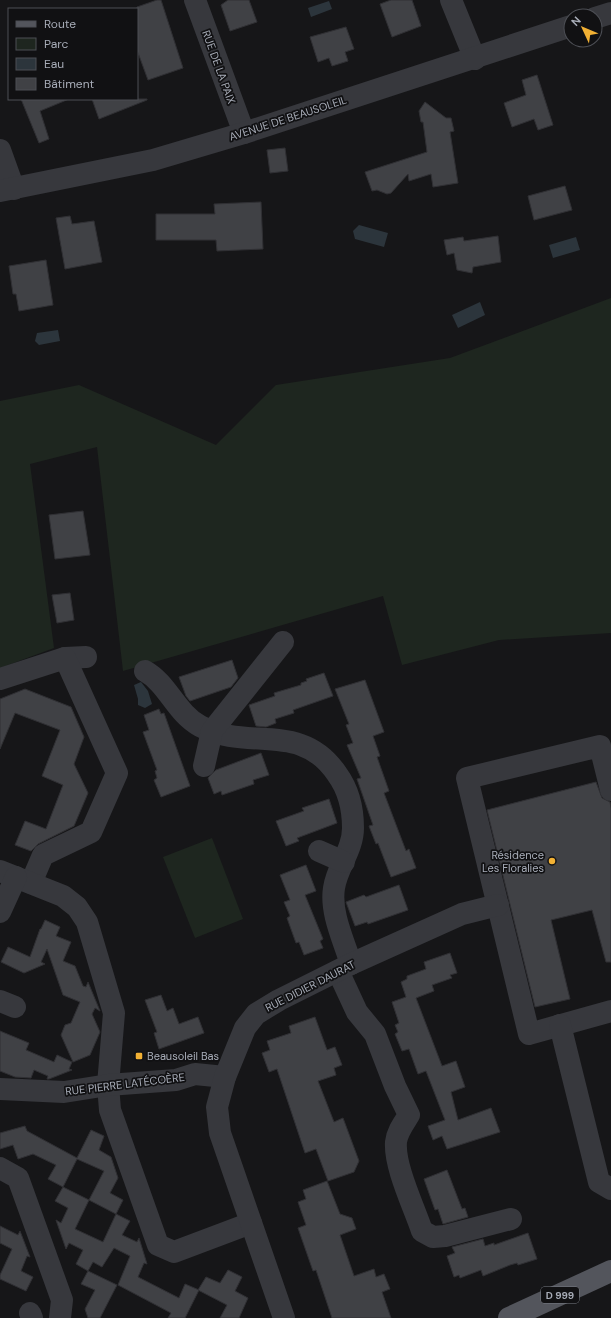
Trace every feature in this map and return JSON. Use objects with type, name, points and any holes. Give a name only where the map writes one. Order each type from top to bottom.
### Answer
[{"type":"main road","name":"D 999","points":[[509,1318],[611,1271]]},
{"type":"street","name":"RUE DE LA PAIX","points":[[195,0],[244,133]]},
{"type":"street","points":[[451,0],[475,59]]},
{"type":"street","name":"AVENUE DE BEAUSOLEIL","points":[[7,190],[153,160],[244,133],[475,59],[563,29]]},
{"type":"street","points":[[0,150],[7,190]]},
{"type":"street","points":[[204,766],[212,732],[283,642]]},
{"type":"street","points":[[0,679],[65,658],[86,657]]},
{"type":"street","points":[[0,912],[16,877],[43,855],[91,832],[117,773],[65,658]]},
{"type":"street","points":[[145,671],[152,675],[181,712],[199,725],[212,732],[229,737],[277,739],[303,744],[317,752],[331,765],[342,781],[351,807],[352,839],[334,887],[333,906],[344,968],[357,1012],[376,1034],[395,1086],[409,1115],[401,1126],[396,1141],[396,1156],[422,1230],[433,1237],[444,1236],[511,1219]]},
{"type":"street","points":[[611,790],[600,746],[467,778],[530,1034],[611,1011]]},
{"type":"street","points":[[318,851],[344,862]]},
{"type":"street","points":[[16,877],[63,896],[77,907],[87,922],[114,1013],[108,1085],[110,1110],[158,1245],[174,1252],[251,1223]]},
{"type":"street","name":"RUE DIDIER DAURAT","points":[[284,1318],[220,1133],[217,1107],[225,1077],[245,1028],[256,1014],[279,1000],[344,968],[462,914],[498,905]]},
{"type":"street","points":[[560,1025],[599,1182],[611,1189]]},
{"type":"street","name":"RUE PIERRE LATÉCOÈRE","points":[[0,1089],[64,1092],[108,1085],[176,1080],[195,1074],[225,1077]]},
{"type":"street","points":[[0,1168],[18,1178],[62,1300],[60,1318]]},
{"type":"green space","points":[[611,298],[611,633],[499,640],[402,665],[383,596],[123,671],[97,447],[30,464],[54,648],[0,668],[0,401],[79,385],[216,445],[276,385],[450,358]]},
{"type":"green space","points":[[212,838],[243,919],[195,938],[163,857]]},
{"type":"water","points":[[329,1],[332,9],[311,17],[308,8]]},
{"type":"water","points":[[359,225],[388,233],[384,247],[355,239],[353,231]]},
{"type":"water","points":[[576,237],[580,250],[553,258],[549,245]]},
{"type":"water","points":[[480,302],[485,315],[458,328],[452,315]]},
{"type":"water","points":[[58,330],[60,341],[39,345],[35,341],[37,333]]},
{"type":"water","points":[[141,682],[148,691],[152,704],[145,708],[138,705],[134,685]]},
{"type":"building","points":[[161,0],[183,68],[148,80],[138,53],[137,7]]},
{"type":"building","points":[[228,0],[249,0],[257,22],[230,31],[221,5]]},
{"type":"building","points":[[391,0],[412,0],[421,26],[392,37],[380,4]]},
{"type":"building","points":[[346,27],[354,49],[345,52],[348,61],[332,66],[329,58],[318,62],[310,37]]},
{"type":"building","points":[[537,75],[553,125],[538,130],[534,119],[512,127],[504,103],[526,95],[522,80]]},
{"type":"building","points":[[147,99],[147,100],[99,119],[92,100]]},
{"type":"building","points":[[21,100],[67,100],[40,111],[49,139],[39,143]]},
{"type":"building","points":[[425,102],[446,118],[451,118],[454,131],[450,132],[458,183],[433,187],[431,174],[409,181],[408,174],[391,193],[387,194],[377,190],[372,191],[365,172],[427,152],[423,122],[421,122],[419,111]]},
{"type":"building","points":[[285,148],[288,171],[270,173],[267,150]]},
{"type":"building","points":[[565,186],[572,210],[534,220],[528,196]]},
{"type":"building","points":[[261,202],[263,249],[217,251],[216,240],[156,240],[156,214],[215,214],[214,204]]},
{"type":"building","points":[[70,216],[72,224],[94,221],[102,262],[65,269],[56,218]]},
{"type":"building","points":[[498,236],[501,262],[473,267],[472,273],[457,270],[454,253],[447,255],[444,240],[463,237],[464,241]]},
{"type":"building","points":[[46,260],[53,305],[19,311],[16,294],[13,294],[9,266]]},
{"type":"building","points":[[83,511],[90,555],[55,559],[49,515]]},
{"type":"building","points":[[70,593],[74,620],[57,623],[52,595]]},
{"type":"building","points":[[232,660],[238,678],[231,687],[190,701],[186,696],[179,677]]},
{"type":"building","points":[[324,673],[333,696],[293,710],[294,713],[275,719],[276,723],[266,727],[256,726],[249,705],[275,696],[274,693],[301,685],[301,683],[307,681],[306,679]]},
{"type":"building","points":[[365,680],[384,732],[373,736],[380,756],[377,757],[389,791],[384,793],[406,851],[409,849],[416,868],[391,877],[378,843],[376,844],[369,826],[373,825],[357,779],[361,778],[347,745],[353,743],[346,725],[349,724],[335,689]]},
{"type":"building","points":[[25,689],[71,707],[84,737],[74,764],[88,793],[74,826],[38,844],[31,851],[15,845],[25,821],[46,829],[63,785],[42,776],[60,730],[15,713],[0,749],[0,699]]},
{"type":"building","points":[[159,709],[161,714],[164,713],[190,786],[161,797],[154,780],[157,778],[155,771],[157,770],[143,732],[149,730],[144,715]]},
{"type":"building","points":[[261,753],[269,775],[253,780],[254,784],[222,795],[221,791],[214,794],[208,778],[216,770]]},
{"type":"building","name":"Résidence Les Floralies","points":[[596,782],[602,798],[610,802],[611,808],[611,962],[606,962],[592,910],[551,920],[570,999],[535,1007],[487,810]]},
{"type":"building","points":[[329,799],[337,823],[297,838],[299,841],[286,846],[276,821],[304,811],[302,808]]},
{"type":"building","points":[[306,865],[316,891],[305,895],[323,939],[320,941],[323,948],[304,955],[299,942],[296,943],[287,918],[290,916],[284,902],[290,900],[280,875]]},
{"type":"building","points":[[399,885],[408,910],[368,924],[367,922],[355,926],[346,902],[364,895],[366,897]]},
{"type":"building","points":[[45,920],[60,927],[56,936],[71,942],[63,961],[75,966],[83,986],[86,987],[88,982],[100,1011],[95,1008],[92,1014],[100,1032],[90,1055],[73,1062],[61,1035],[65,1025],[71,1023],[80,1002],[63,995],[47,949],[41,962],[45,964],[24,973],[1,962],[8,947],[30,957],[40,929]]},
{"type":"building","points":[[450,953],[457,973],[450,975],[452,978],[432,985],[434,991],[416,998],[442,1066],[456,1061],[465,1087],[451,1092],[458,1120],[491,1108],[500,1132],[447,1149],[442,1136],[433,1140],[428,1126],[445,1120],[426,1071],[418,1074],[409,1049],[402,1051],[395,1034],[398,1032],[395,1025],[399,1023],[392,1002],[406,997],[401,982],[407,979],[407,976],[426,969],[424,962]]},
{"type":"building","points":[[161,995],[167,1011],[173,1008],[179,1024],[198,1017],[204,1033],[159,1049],[154,1033],[157,1032],[145,1000]]},
{"type":"building","points":[[315,1017],[327,1050],[335,1047],[342,1065],[334,1068],[336,1075],[318,1081],[334,1122],[343,1118],[359,1161],[354,1172],[328,1181],[316,1149],[305,1153],[277,1069],[269,1072],[262,1053],[270,1050],[267,1041],[291,1033],[289,1026]]},
{"type":"building","points":[[0,1031],[29,1043],[26,1050],[54,1062],[57,1055],[72,1062],[69,1069],[72,1070],[49,1079],[47,1079],[48,1076],[34,1070],[31,1078],[15,1077],[0,1071]]},
{"type":"building","points":[[25,1126],[27,1131],[77,1158],[91,1130],[104,1136],[99,1150],[111,1157],[118,1178],[110,1193],[123,1200],[116,1214],[89,1200],[104,1171],[77,1159],[63,1187],[48,1179],[56,1165],[33,1154],[18,1159],[13,1145],[0,1149],[0,1133]]},
{"type":"building","points":[[447,1170],[462,1209],[465,1208],[468,1217],[443,1224],[438,1209],[435,1210],[424,1179]]},
{"type":"building","points":[[327,1181],[340,1214],[352,1218],[356,1229],[340,1235],[354,1276],[374,1269],[376,1277],[384,1274],[390,1289],[382,1292],[391,1318],[332,1318],[316,1270],[313,1271],[298,1228],[306,1225],[298,1202],[306,1199],[303,1190]]},
{"type":"building","points":[[63,1187],[89,1200],[75,1229],[103,1242],[116,1214],[130,1221],[122,1235],[137,1242],[139,1238],[147,1264],[144,1263],[138,1277],[179,1298],[185,1284],[199,1290],[185,1318],[168,1318],[171,1313],[118,1285],[130,1256],[114,1248],[102,1267],[93,1262],[88,1271],[76,1264],[83,1250],[69,1243],[66,1249],[56,1220],[61,1223],[68,1208],[55,1201]]},
{"type":"building","points":[[0,1226],[18,1235],[20,1231],[30,1257],[27,1256],[21,1271],[33,1277],[26,1291],[0,1279],[0,1275],[12,1249],[0,1243]]},
{"type":"building","points":[[528,1233],[537,1259],[518,1265],[517,1263],[510,1265],[483,1276],[481,1270],[460,1278],[459,1275],[454,1277],[447,1256],[455,1253],[452,1247],[483,1239],[485,1246],[494,1243],[494,1245]]},
{"type":"building","points":[[228,1270],[242,1277],[235,1291],[248,1298],[239,1318],[220,1318],[227,1305],[198,1290],[206,1277],[220,1283]]},
{"type":"building","points":[[88,1271],[117,1285],[100,1318],[88,1318],[85,1309],[95,1290],[81,1284]]},
{"type":"place","name":"Résidence Les Floralies","points":[[552,861]]},
{"type":"place","name":"Beausoleil Bas","points":[[139,1056]]}]
